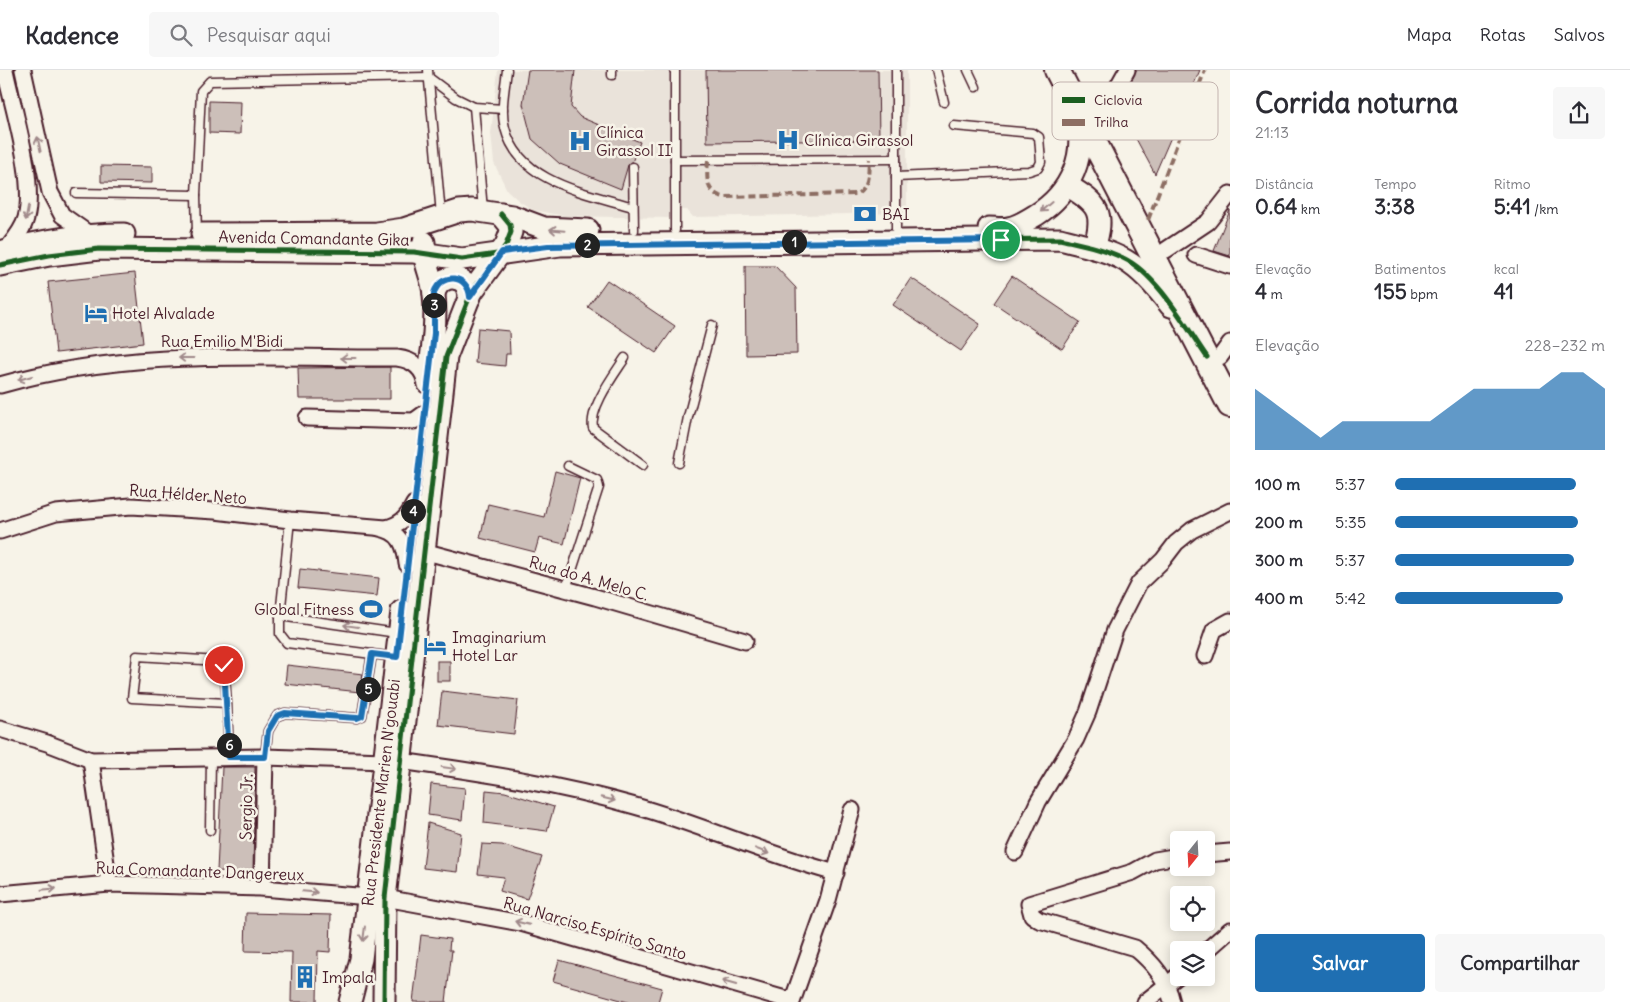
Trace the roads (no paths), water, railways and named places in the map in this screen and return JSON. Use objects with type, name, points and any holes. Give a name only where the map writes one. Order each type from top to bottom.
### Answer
[{"type":"main road","points":[[1100,140],[1222,358]]},
{"type":"main road","points":[[1109,140],[1222,358],[1230,405]]},
{"type":"street","points":[[2,256],[21,231],[28,206],[26,169],[5,70]]},
{"type":"street","points":[[24,70],[50,192],[55,206],[75,227],[89,234]]},
{"type":"street","points":[[1120,82],[1127,70]]},
{"type":"street","name":"Avenida Comandante Gika","points":[[2,256],[52,239],[89,234],[377,233],[438,219],[459,211],[492,212],[536,226],[560,230],[1010,228],[1045,210],[1068,186],[1077,166],[1079,140]]},
{"type":"street","points":[[1068,186],[1096,206],[1100,223],[1094,248]]},
{"type":"street","points":[[1166,250],[1208,222],[1228,201]]},
{"type":"street","name":"Rua Presidente Marien N'gouabi","points":[[350,1002],[377,898],[392,761],[423,550],[446,357],[470,297],[502,252],[511,232],[510,226],[492,212]]},
{"type":"street","points":[[424,254],[424,241],[438,219]]},
{"type":"street","name":"Avenida Comandante Gika","points":[[2,256],[49,255],[99,249],[318,250],[414,252],[462,259],[560,245],[1060,239],[1124,258],[1134,264],[1152,281],[1222,358]]},
{"type":"street","name":"Rua Presidente Marien N'gouabi","points":[[392,761],[399,633],[414,504],[420,421],[427,390],[434,333],[434,293],[424,254]]},
{"type":"street","points":[[1196,255],[1230,266]]},
{"type":"street","points":[[434,293],[444,279],[456,278],[466,284],[470,297]]},
{"type":"street","points":[[397,358],[420,353],[434,333]]},
{"type":"street","name":"Rua Emilio M'Bidi","points":[[0,385],[35,375],[83,367],[161,358],[397,358],[406,359],[418,366],[426,379],[427,390]]},
{"type":"street","points":[[307,418],[420,421]]},
{"type":"street","name":"Rua Hélder Neto","points":[[377,528],[400,523],[414,504]]},
{"type":"street","name":"Rua Hélder Neto","points":[[0,531],[56,514],[131,506],[215,511],[377,528],[399,537],[406,550],[407,564]]},
{"type":"street","points":[[1015,852],[1038,802],[1076,739],[1088,712],[1115,630],[1140,583],[1163,560],[1176,543],[1192,530],[1230,511]]},
{"type":"street","name":"Rua do A. Melo C.","points":[[423,550],[745,641]]},
{"type":"street","points":[[1206,656],[1214,630],[1230,621]]},
{"type":"street","points":[[0,729],[47,743],[91,760],[265,757],[392,761],[531,781],[636,806],[790,862],[836,873]]},
{"type":"street","name":"Sergio Jr.","points":[[262,888],[265,757]]},
{"type":"street","points":[[91,760],[109,884]]},
{"type":"street","points":[[792,1002],[836,873],[852,810]]},
{"type":"street","points":[[1215,853],[1230,852]]},
{"type":"street","points":[[1170,858],[1155,860],[1127,874],[1029,904],[1032,915],[1039,920],[1135,948],[1170,977]]},
{"type":"street","name":"Rua Comandante Dangereux","points":[[0,894],[109,884],[262,888],[377,898]]},
{"type":"street","name":"Rua Presidente Marien N'gouabi","points":[[377,898],[384,1002]]},
{"type":"street","name":"Rua Narciso Espírito Santo","points":[[377,898],[521,923],[792,1002]]},
{"type":"street","points":[[1215,943],[1230,930]]},
{"type":"street","points":[[1145,1002],[1170,982]]},
{"type":"street","points":[[1172,1002],[1173,986]]},
{"type":"lane","points":[[507,70],[503,109],[504,126],[515,152],[535,171],[571,189],[633,207]]},
{"type":"lane","points":[[674,230],[675,70]]},
{"type":"lane","points":[[896,70],[896,229]]},
{"type":"lane","points":[[936,70],[944,102]]},
{"type":"lane","points":[[968,70],[976,87]]},
{"type":"lane","points":[[197,234],[196,195],[201,92],[210,81],[428,73],[456,98],[474,107],[503,109]]},
{"type":"lane","points":[[428,73],[438,219]]},
{"type":"lane","points":[[474,107],[492,212]]},
{"type":"lane","points":[[896,176],[1029,171],[1038,168],[1041,162],[1039,137],[1033,133],[954,126]]},
{"type":"lane","points":[[675,160],[896,159]]},
{"type":"lane","points":[[633,167],[634,230]]},
{"type":"lane","points":[[76,193],[196,195]]},
{"type":"lane","points":[[678,463],[712,326]]},
{"type":"lane","points":[[624,358],[595,409],[591,420],[593,428],[643,465]]},
{"type":"lane","points":[[566,589],[599,488],[597,480],[568,466]]},
{"type":"lane","points":[[290,520],[280,616],[280,634],[288,643],[397,657]]},
{"type":"lane","points":[[280,616],[399,633]]},
{"type":"lane","points":[[265,757],[268,731],[277,716],[285,713],[357,718],[362,716],[372,654]]},
{"type":"lane","points":[[227,703],[132,698],[137,656],[219,661],[224,665],[227,703],[229,757]]},
{"type":"lane","points":[[210,830],[211,758]]},
{"type":"place","name":"Clínica Girassol","points":[[788,140]]},
{"type":"place","name":"Clínica Girassol II","points":[[580,141]]},
{"type":"place","name":"BAI","points":[[865,214]]},
{"type":"place","name":"Hotel Alvalade","points":[[96,313]]},
{"type":"place","name":"Global Fitness","points":[[371,609]]},
{"type":"place","name":"Imaginarium Hotel Lar","points":[[435,646]]},
{"type":"place","name":"Impala","points":[[305,977]]}]
